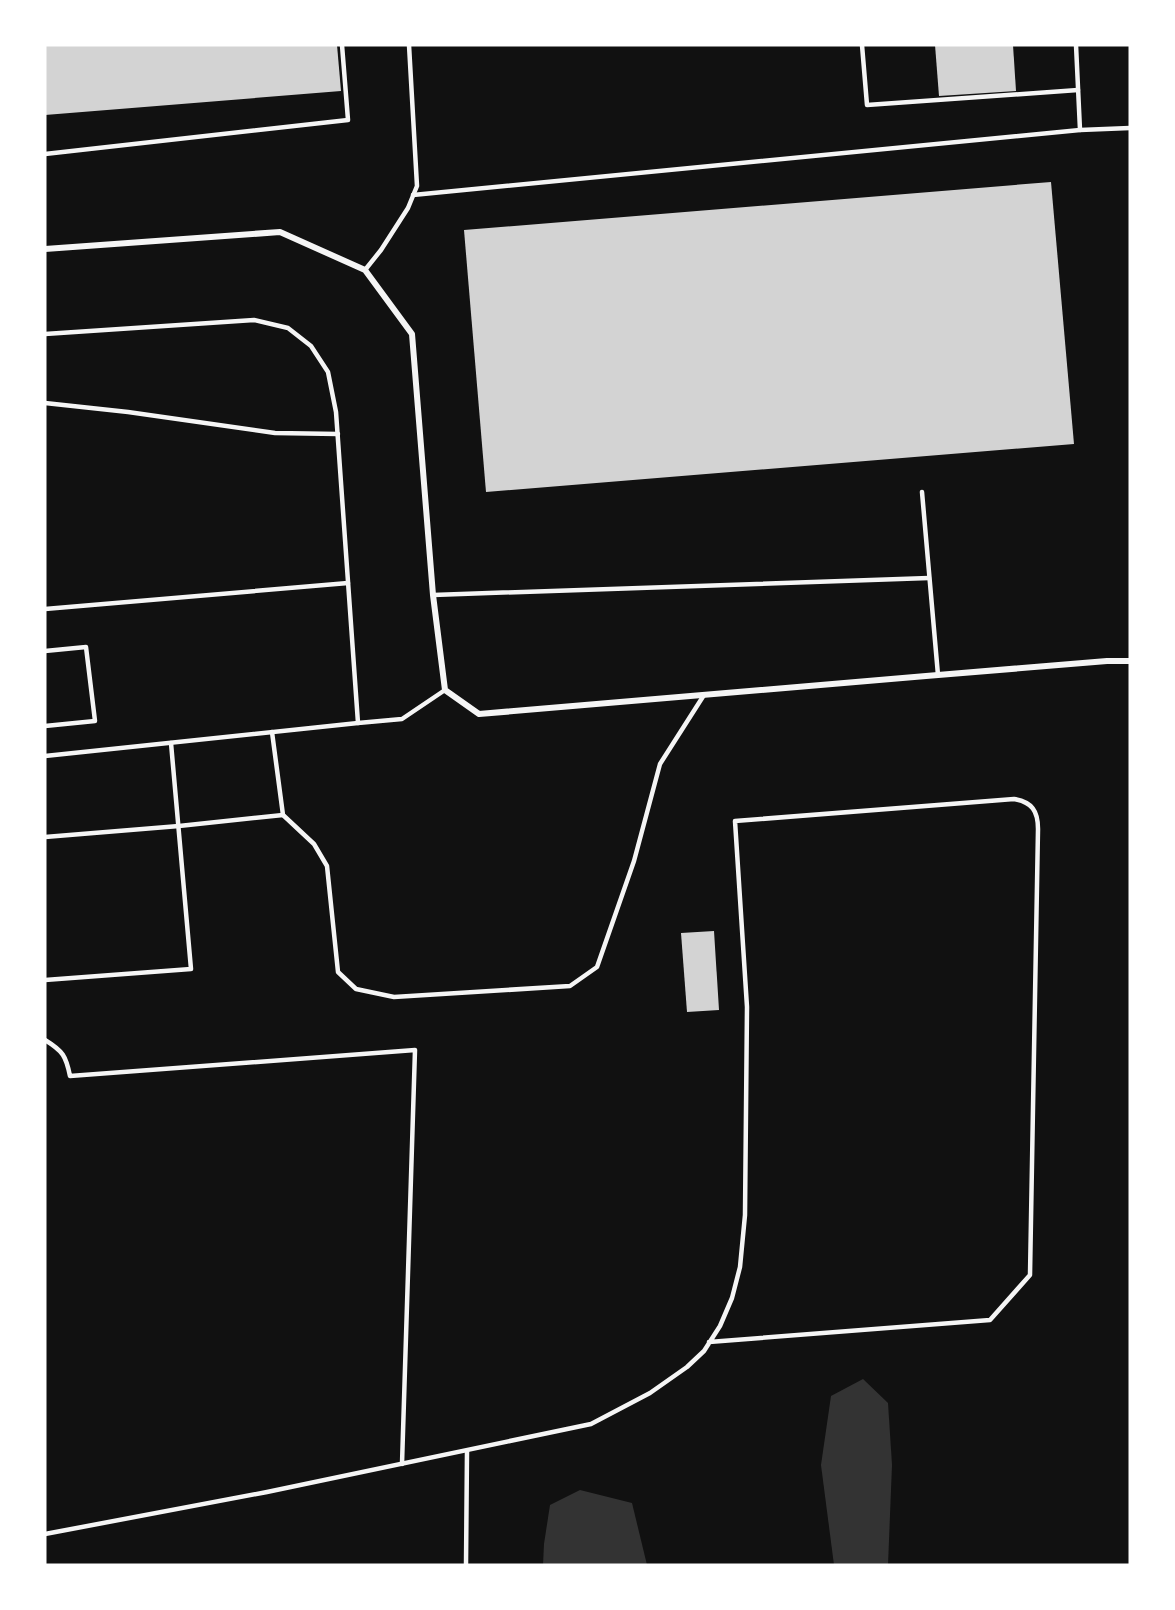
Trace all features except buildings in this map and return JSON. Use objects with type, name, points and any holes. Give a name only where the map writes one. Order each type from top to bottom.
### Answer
[{"type":"street","points":[[45,249],[280,232],[365,270],[412,334],[433,595],[445,690],[479,714],[1130,661]]},
{"type":"lane","points":[[45,154],[348,120],[342,45]]},
{"type":"lane","points":[[365,270],[408,208],[417,186],[409,45]]},
{"type":"lane","points":[[862,45],[867,105],[1078,90]]},
{"type":"lane","points":[[1076,45],[1080,130]]},
{"type":"lane","points":[[413,195],[1080,130],[1130,128]]},
{"type":"lane","points":[[45,334],[254,320],[288,328],[311,346],[328,372],[336,412],[358,723]]},
{"type":"lane","points":[[45,403],[128,412],[275,433],[338,434]]},
{"type":"lane","points":[[922,492],[938,675]]},
{"type":"lane","points":[[433,595],[929,578]]},
{"type":"lane","points":[[45,609],[348,583]]},
{"type":"lane","points":[[45,651],[86,648],[95,721],[45,726]]},
{"type":"lane","points":[[45,756],[402,719],[445,690]]},
{"type":"lane","points":[[272,732],[283,815],[314,844],[327,866],[338,972],[356,988],[394,997],[570,986],[597,967],[634,861],[660,764],[704,694]]},
{"type":"lane","points":[[45,980],[191,969],[171,743]]},
{"type":"lane","points":[[45,1534],[267,1492],[591,1424],[650,1394],[687,1367],[710,1342],[732,1298],[740,1267],[745,1215],[747,1007],[735,821],[1023,800],[1038,816],[1030,1275],[990,1320],[710,1342]]},
{"type":"lane","points":[[45,837],[283,815]]},
{"type":"lane","points":[[45,1040],[56,1047],[66,1059],[70,1076],[415,1050],[402,1464]]},
{"type":"lane","points":[[466,1565],[467,1451]]},
{"type":"shaded area","points":[[863,1379],[888,1403],[892,1465],[888,1565],[834,1565],[821,1465],[831,1396]]},
{"type":"shaded area","points":[[580,1490],[632,1503],[647,1565],[543,1565],[550,1505]]}]
